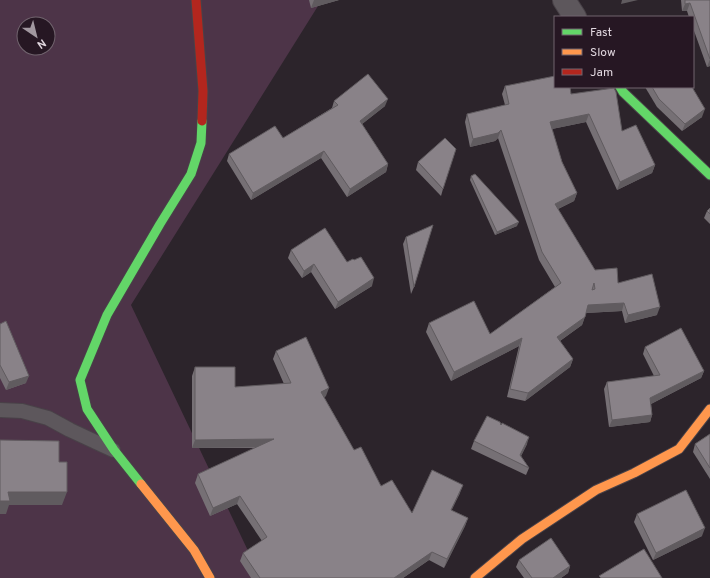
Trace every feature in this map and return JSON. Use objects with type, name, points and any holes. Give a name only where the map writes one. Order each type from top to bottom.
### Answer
[{"type":"street","points":[[196,0],[203,91],[201,143],[191,174],[106,315],[80,380],[87,409],[114,450],[194,550],[210,578]]},
{"type":"street","points":[[564,0],[574,16]]},
{"type":"street","points":[[621,88],[710,175]]},
{"type":"street","points":[[475,578],[522,539],[596,490],[634,473],[679,449],[710,409]]},
{"type":"lane","points":[[0,410],[22,411],[48,418],[114,450]]},
{"type":"shaded area","points":[[0,0],[318,0],[318,6],[131,305],[261,578],[0,578]]},
{"type":"building","points":[[685,0],[710,0],[710,59],[690,3],[685,4]]},
{"type":"building","points":[[368,74],[388,99],[360,121],[388,164],[350,189],[324,151],[253,193],[229,154],[275,126],[283,138],[338,105],[334,101]]},
{"type":"building","points":[[554,76],[554,88],[570,88],[571,94],[614,88],[616,92],[622,131],[636,125],[655,165],[620,182],[589,114],[550,122],[562,162],[577,193],[555,204],[595,270],[617,268],[618,283],[652,274],[660,307],[628,315],[624,303],[588,305],[585,317],[557,337],[573,359],[528,393],[510,389],[522,338],[454,372],[429,323],[474,301],[490,334],[561,283],[542,252],[501,130],[498,133],[473,139],[467,114],[509,104],[505,86]]},
{"type":"building","points":[[653,88],[693,88],[705,109],[685,124],[659,99]]},
{"type":"building","points":[[445,138],[456,149],[443,189],[418,162]]},
{"type":"building","points":[[475,174],[519,222],[497,232],[471,176]]},
{"type":"building","points":[[433,225],[414,287],[406,237]]},
{"type":"building","points":[[325,228],[347,262],[361,257],[374,278],[338,302],[314,264],[304,271],[291,250]]},
{"type":"building","points":[[6,321],[29,376],[9,382],[0,365],[0,324]]},
{"type":"building","points":[[681,328],[704,371],[650,398],[652,415],[612,420],[607,382],[660,375],[645,347]]},
{"type":"building","points":[[306,337],[329,388],[321,392],[354,450],[361,447],[381,486],[392,480],[412,513],[432,470],[463,485],[451,510],[468,518],[447,559],[432,552],[394,578],[260,578],[243,553],[267,537],[240,496],[213,508],[198,474],[274,439],[195,440],[195,367],[235,367],[235,387],[291,383],[276,351]]},
{"type":"building","points":[[487,416],[500,422],[501,425],[502,423],[529,437],[520,455],[529,468],[474,441]]},
{"type":"building","points":[[710,434],[710,468],[695,444]]},
{"type":"building","points":[[0,440],[59,441],[59,462],[67,462],[67,492],[8,492],[10,501],[0,501]]},
{"type":"building","points":[[686,490],[705,528],[656,553],[637,514]]},
{"type":"building","points":[[551,538],[570,566],[553,578],[532,578],[519,560]]},
{"type":"building","points":[[644,549],[662,578],[601,578],[599,576]]},
{"type":"traffic: fast","points":[[621,88],[710,175]]},
{"type":"traffic: fast","points":[[141,484],[114,450],[87,409],[80,380],[107,315],[191,174],[201,143],[202,121]]},
{"type":"traffic: slow","points":[[475,578],[522,539],[596,490],[634,473],[679,449],[710,409]]},
{"type":"traffic: slow","points":[[141,484],[194,550],[210,578]]},
{"type":"traffic: jam","points":[[196,0],[203,91],[202,121]]}]
